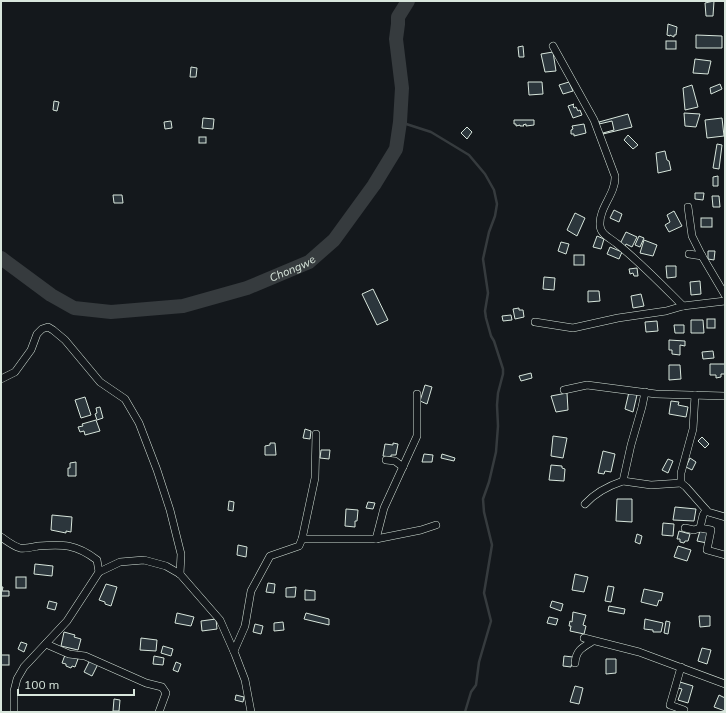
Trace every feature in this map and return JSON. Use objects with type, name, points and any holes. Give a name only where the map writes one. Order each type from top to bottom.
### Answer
[{"type":"street","points":[[553,46],[594,120],[615,176],[612,190],[603,206],[600,216],[602,232],[633,256],[683,306]]},
{"type":"street","points":[[688,207],[692,236],[725,295]]},
{"type":"street","points":[[689,254],[702,256]]},
{"type":"street","points":[[535,322],[573,328],[618,318],[666,311],[683,306],[725,301]]},
{"type":"street","points":[[1,379],[15,372],[31,350],[38,334],[42,329],[48,327],[65,340],[100,382],[125,399],[139,423],[170,510],[181,554],[180,574]]},
{"type":"street","points":[[564,390],[587,385],[645,392],[725,396]]},
{"type":"street","points":[[623,481],[645,392]]},
{"type":"street","points":[[376,539],[384,508],[417,436],[417,394]]},
{"type":"street","points":[[681,484],[681,473],[693,428],[695,395]]},
{"type":"street","points":[[234,651],[246,626],[251,591],[270,556],[299,546],[302,539],[314,478],[316,434]]},
{"type":"street","points":[[386,460],[395,461],[403,467]]},
{"type":"street","points":[[585,504],[592,497],[610,485],[623,481],[651,486],[681,484],[686,487],[708,512],[725,518]]},
{"type":"street","points":[[700,528],[703,515],[706,510]]},
{"type":"street","points":[[302,539],[376,539],[421,530],[436,525]]},
{"type":"street","points":[[685,528],[694,530],[700,528],[711,530],[707,550],[725,555]]},
{"type":"street","points":[[1,537],[15,546],[22,548],[69,545],[97,560],[99,572]]},
{"type":"street","points":[[14,712],[14,691],[17,679],[24,667],[67,621],[99,572],[120,562],[144,560],[166,566],[180,574],[220,620],[245,680],[251,712]]},
{"type":"street","points":[[584,638],[639,652],[725,684]]},
{"type":"street","points":[[575,663],[576,656],[581,649],[593,641]]},
{"type":"street","points":[[46,644],[69,654],[85,656],[146,683],[162,687],[166,693],[159,712]]},
{"type":"street","points":[[682,667],[670,705],[684,710]]},
{"type":"building","points":[[714,1],[713,16],[706,16],[705,3]]},
{"type":"building","points":[[668,24],[677,27],[676,35],[674,35],[674,37],[667,35]]},
{"type":"building","points":[[696,35],[722,36],[722,48],[696,48]]},
{"type":"building","points":[[666,41],[676,41],[676,49],[666,49]]},
{"type":"building","points":[[523,46],[524,57],[519,57],[518,47]]},
{"type":"building","points":[[553,52],[556,71],[545,72],[541,54]]},
{"type":"building","points":[[695,59],[711,61],[708,74],[693,73]]},
{"type":"building","points":[[191,67],[197,68],[196,77],[190,77]]},
{"type":"building","points":[[528,82],[542,82],[543,94],[529,95]]},
{"type":"building","points":[[569,82],[573,91],[563,94],[559,85]]},
{"type":"building","points":[[720,84],[722,89],[711,94],[710,88]]},
{"type":"building","points":[[692,85],[698,107],[685,110],[683,88]]},
{"type":"building","points":[[54,101],[59,102],[57,111],[53,110]]},
{"type":"building","points":[[574,104],[574,108],[576,107],[578,111],[580,110],[582,115],[573,118],[568,106]]},
{"type":"building","points":[[684,113],[700,114],[696,127],[685,126]]},
{"type":"building","points":[[628,114],[632,127],[603,134],[614,130],[612,121],[599,124],[599,122]]},
{"type":"building","points":[[203,118],[214,119],[213,129],[202,128]]},
{"type":"building","points":[[722,118],[724,136],[707,138],[705,120]]},
{"type":"building","points":[[514,120],[534,120],[534,125],[526,126],[526,124],[523,125],[524,126],[516,126],[516,124],[514,124]]},
{"type":"building","points":[[171,121],[172,128],[165,129],[164,122]]},
{"type":"building","points":[[584,124],[586,133],[574,136],[574,134],[571,134],[571,130],[573,129],[572,126]]},
{"type":"building","points":[[467,127],[472,132],[467,139],[461,133]]},
{"type":"building","points":[[628,135],[638,145],[633,149],[624,140]]},
{"type":"building","points":[[199,137],[206,137],[206,143],[199,143]]},
{"type":"building","points":[[717,144],[722,145],[719,169],[713,168]]},
{"type":"building","points":[[665,151],[671,170],[658,173],[656,153]]},
{"type":"building","points":[[718,176],[718,186],[713,186],[713,177]]},
{"type":"building","points":[[695,193],[704,193],[703,200],[695,199]]},
{"type":"building","points":[[113,195],[122,195],[123,203],[114,203]]},
{"type":"building","points":[[712,196],[719,196],[720,207],[713,207]]},
{"type":"building","points":[[614,210],[622,214],[619,222],[610,218]]},
{"type":"building","points":[[674,211],[682,226],[669,232],[665,225],[670,222],[667,215]]},
{"type":"building","points":[[575,213],[585,218],[577,236],[567,230]]},
{"type":"building","points":[[701,218],[712,218],[712,227],[701,227]]},
{"type":"building","points":[[626,232],[637,237],[632,247],[626,244],[625,246],[620,244]]},
{"type":"building","points":[[597,236],[604,239],[601,249],[593,247]]},
{"type":"building","points":[[639,236],[644,238],[640,247],[635,245]]},
{"type":"building","points":[[644,240],[657,245],[653,256],[640,253]]},
{"type":"building","points":[[561,242],[569,244],[566,254],[558,251]]},
{"type":"building","points":[[610,247],[622,252],[619,259],[607,254]]},
{"type":"building","points":[[708,251],[715,251],[714,260],[708,259]]},
{"type":"building","points":[[574,255],[584,255],[584,265],[574,265]]},
{"type":"building","points":[[666,266],[676,266],[676,277],[667,278]]},
{"type":"building","points":[[637,268],[638,276],[634,276],[633,273],[630,274],[629,269]]},
{"type":"building","points":[[544,277],[555,278],[554,290],[543,289]]},
{"type":"building","points":[[700,281],[701,294],[691,295],[690,282]]},
{"type":"building","points":[[373,289],[388,320],[377,325],[362,294]]},
{"type":"building","points":[[588,291],[599,291],[600,301],[588,302]]},
{"type":"building","points":[[641,294],[644,306],[633,308],[631,296]]},
{"type":"building","points":[[519,308],[519,310],[523,310],[524,317],[515,319],[513,309]]},
{"type":"building","points":[[511,315],[512,320],[503,321],[502,316]]},
{"type":"building","points":[[707,319],[715,319],[715,328],[707,328]]},
{"type":"building","points":[[691,320],[703,320],[704,333],[691,333]]},
{"type":"building","points":[[657,321],[658,331],[646,332],[645,322]]},
{"type":"building","points":[[674,325],[684,325],[684,333],[675,333]]},
{"type":"building","points":[[669,340],[685,341],[685,346],[680,345],[680,355],[672,354],[672,350],[669,350]]},
{"type":"building","points":[[713,351],[714,358],[703,359],[702,352]]},
{"type":"building","points":[[710,364],[725,364],[725,374],[721,374],[721,377],[716,378],[716,375],[710,375]]},
{"type":"building","points":[[669,365],[680,365],[681,379],[669,380]]},
{"type":"building","points":[[531,373],[532,378],[521,381],[519,376]]},
{"type":"building","points":[[425,385],[432,387],[427,404],[420,401]]},
{"type":"building","points":[[629,392],[637,395],[633,412],[625,409]]},
{"type":"building","points":[[567,393],[568,410],[556,412],[551,396]]},
{"type":"building","points":[[85,397],[91,415],[81,418],[75,400]]},
{"type":"building","points":[[671,401],[679,402],[678,405],[688,407],[686,417],[669,414]]},
{"type":"building","points":[[100,407],[103,418],[97,420],[95,414],[97,413],[96,408]]},
{"type":"building","points":[[96,420],[100,431],[85,435],[84,431],[80,432],[78,427],[83,426],[82,424]]},
{"type":"building","points":[[305,429],[311,431],[310,439],[303,438]]},
{"type":"building","points":[[553,436],[567,438],[563,458],[551,456]]},
{"type":"building","points":[[702,437],[709,444],[705,448],[698,441]]},
{"type":"building","points":[[270,443],[275,443],[276,455],[265,455],[265,446],[270,445]]},
{"type":"building","points":[[393,443],[398,444],[396,455],[391,455],[391,457],[383,456],[385,444],[393,445]]},
{"type":"building","points":[[321,450],[330,450],[329,459],[320,458]]},
{"type":"building","points":[[603,451],[615,454],[611,472],[605,471],[604,474],[598,473]]},
{"type":"building","points":[[424,454],[433,455],[432,462],[422,462]]},
{"type":"building","points":[[442,454],[455,458],[454,461],[441,458]]},
{"type":"building","points":[[690,458],[696,462],[692,470],[686,467]]},
{"type":"building","points":[[668,459],[673,461],[668,473],[662,470]]},
{"type":"building","points":[[76,462],[76,476],[68,476],[68,468],[70,468],[70,463]]},
{"type":"building","points":[[551,465],[562,466],[562,468],[565,469],[564,481],[549,480]]},
{"type":"building","points":[[617,499],[632,499],[632,522],[616,521]]},
{"type":"building","points":[[229,501],[234,502],[233,511],[228,510]]},
{"type":"building","points":[[368,502],[375,503],[373,509],[366,508]]},
{"type":"building","points":[[675,507],[696,509],[694,521],[673,520]]},
{"type":"building","points":[[346,509],[358,510],[355,527],[345,526]]},
{"type":"building","points":[[52,515],[72,517],[71,532],[66,531],[66,533],[51,530]]},
{"type":"building","points":[[663,523],[674,524],[673,536],[662,535]]},
{"type":"building","points":[[679,531],[690,534],[688,541],[685,541],[684,543],[680,542],[680,539],[677,539]]},
{"type":"building","points":[[700,531],[709,533],[707,543],[697,541]]},
{"type":"building","points":[[637,534],[642,536],[640,544],[635,542]]},
{"type":"building","points":[[238,545],[247,547],[246,557],[237,555]]},
{"type":"building","points":[[678,546],[691,550],[687,561],[674,557]]},
{"type":"building","points":[[35,564],[53,566],[52,576],[34,574]]},
{"type":"building","points":[[575,574],[588,577],[584,592],[572,590]]},
{"type":"building","points":[[16,577],[26,577],[26,588],[16,588]]},
{"type":"building","points":[[268,583],[275,584],[274,593],[266,592]]},
{"type":"building","points":[[106,584],[117,587],[111,606],[99,600]]},
{"type":"building","points":[[608,586],[614,587],[611,602],[605,601]]},
{"type":"building","points":[[1,587],[3,587],[2,591],[9,591],[9,596],[1,596]]},
{"type":"building","points":[[296,587],[295,597],[286,597],[286,588]]},
{"type":"building","points":[[644,589],[663,593],[661,601],[659,600],[657,606],[641,602]]},
{"type":"building","points":[[305,590],[315,591],[315,600],[305,600]]},
{"type":"building","points":[[49,601],[57,603],[55,610],[47,608]]},
{"type":"building","points":[[552,601],[563,604],[561,611],[550,607]]},
{"type":"building","points":[[609,606],[625,609],[624,614],[608,611]]},
{"type":"building","points":[[573,612],[586,615],[583,625],[586,626],[584,634],[570,631],[571,626],[569,626],[570,621],[572,622]]},
{"type":"building","points":[[177,613],[194,617],[191,626],[175,623]]},
{"type":"building","points":[[306,613],[329,619],[329,625],[304,619]]},
{"type":"building","points":[[699,616],[710,616],[710,626],[700,627]]},
{"type":"building","points":[[549,617],[558,619],[556,625],[547,623]]},
{"type":"building","points":[[216,619],[217,629],[202,631],[201,621]]},
{"type":"building","points":[[645,619],[663,623],[661,632],[653,632],[653,630],[644,629]]},
{"type":"building","points":[[666,621],[670,622],[668,634],[664,633]]},
{"type":"building","points":[[283,622],[284,630],[274,631],[274,623]]},
{"type":"building","points":[[255,624],[263,626],[261,634],[253,632]]},
{"type":"building","points":[[64,632],[75,635],[74,637],[81,639],[78,650],[61,646]]},
{"type":"building","points":[[141,638],[157,640],[156,651],[140,650]]},
{"type":"building","points":[[21,642],[27,644],[24,652],[18,649]]},
{"type":"building","points":[[163,646],[173,649],[171,656],[161,653]]},
{"type":"building","points":[[702,648],[711,650],[707,664],[698,661]]},
{"type":"building","points":[[1,655],[9,655],[9,665],[1,665]]},
{"type":"building","points":[[65,655],[78,659],[75,667],[72,666],[71,668],[62,663]]},
{"type":"building","points":[[154,656],[164,658],[163,665],[153,664]]},
{"type":"building","points":[[564,656],[573,657],[571,667],[563,666]]},
{"type":"building","points":[[606,659],[616,659],[616,673],[606,674]]},
{"type":"building","points":[[90,660],[98,664],[92,676],[84,672]]},
{"type":"building","points":[[176,662],[181,664],[178,672],[173,670]]},
{"type":"building","points":[[680,682],[693,686],[688,703],[678,700],[682,689],[678,688]]},
{"type":"building","points":[[575,686],[583,688],[579,704],[570,702]]},
{"type":"building","points":[[236,695],[244,697],[243,702],[235,700]]},
{"type":"building","points":[[719,695],[725,698],[725,711],[714,707]]},
{"type":"building","points":[[114,699],[120,700],[119,711],[113,711]]},
{"type":"waterway","name":"Chongwe","points":[[1,258],[51,295],[74,308],[111,312],[183,306],[247,288],[309,262],[334,240],[374,185],[396,149],[400,122],[402,88],[396,39],[398,17],[408,1]]},
{"type":"waterway","points":[[400,122],[431,132],[469,155],[485,174],[494,190],[497,204],[483,259],[488,293],[485,311],[486,318],[503,369],[498,393],[496,452],[489,482],[483,499],[484,512],[492,545],[484,593],[491,621],[479,662],[476,685],[471,692],[465,712]]}]
